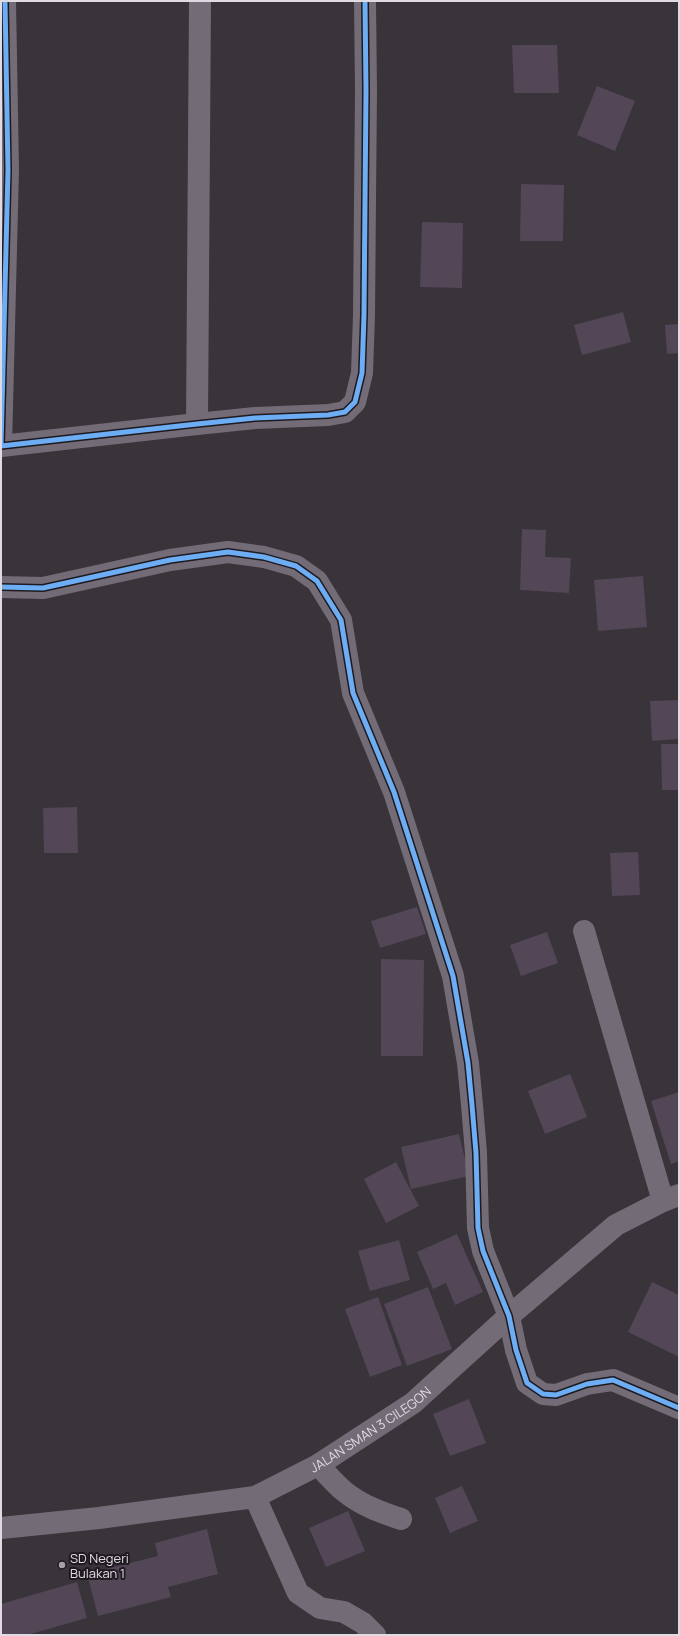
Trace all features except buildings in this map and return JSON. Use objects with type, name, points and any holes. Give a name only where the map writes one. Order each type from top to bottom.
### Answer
[{"type":"street","points":[[5,1],[8,170],[1,446],[255,418],[328,415],[345,412],[355,402],[362,373],[364,315],[366,90],[365,1]]},
{"type":"street","points":[[197,424],[200,1]]},
{"type":"street","points":[[1,191],[8,170]]},
{"type":"street","points":[[1,587],[44,588],[170,560],[228,552],[264,557],[296,566],[317,581],[340,620],[354,693],[394,792],[453,976],[468,1063],[476,1153],[478,1228],[483,1251],[509,1316],[516,1350],[527,1382],[543,1394],[556,1395],[587,1384],[613,1380],[679,1408]]},
{"type":"street","points":[[584,931],[671,1198]]},
{"type":"street","name":"JALAN SMAN 3 CILEGON","points":[[1,1528],[99,1518],[255,1498],[318,1465],[413,1403],[509,1316],[616,1225],[671,1198]]},
{"type":"street","points":[[318,1465],[343,1491],[356,1500],[380,1512],[401,1519]]},
{"type":"street","points":[[255,1498],[298,1593],[320,1608],[344,1612],[363,1623],[375,1635]]},
{"type":"cycle path","points":[[5,1],[8,170],[1,446],[255,418],[328,415],[345,412],[355,402],[362,373],[364,315],[366,90],[365,1]]},
{"type":"cycle path","points":[[1,587],[43,588],[170,560],[228,552],[264,557],[296,566],[317,581],[341,620],[353,693],[394,792],[453,976],[468,1063],[476,1153],[478,1228],[483,1251],[509,1316],[516,1350],[527,1383],[543,1394],[556,1395],[587,1384],[613,1380],[679,1408]]},
{"type":"place","name":"SD Negeri Bulakan 1","points":[[62,1565]]}]
